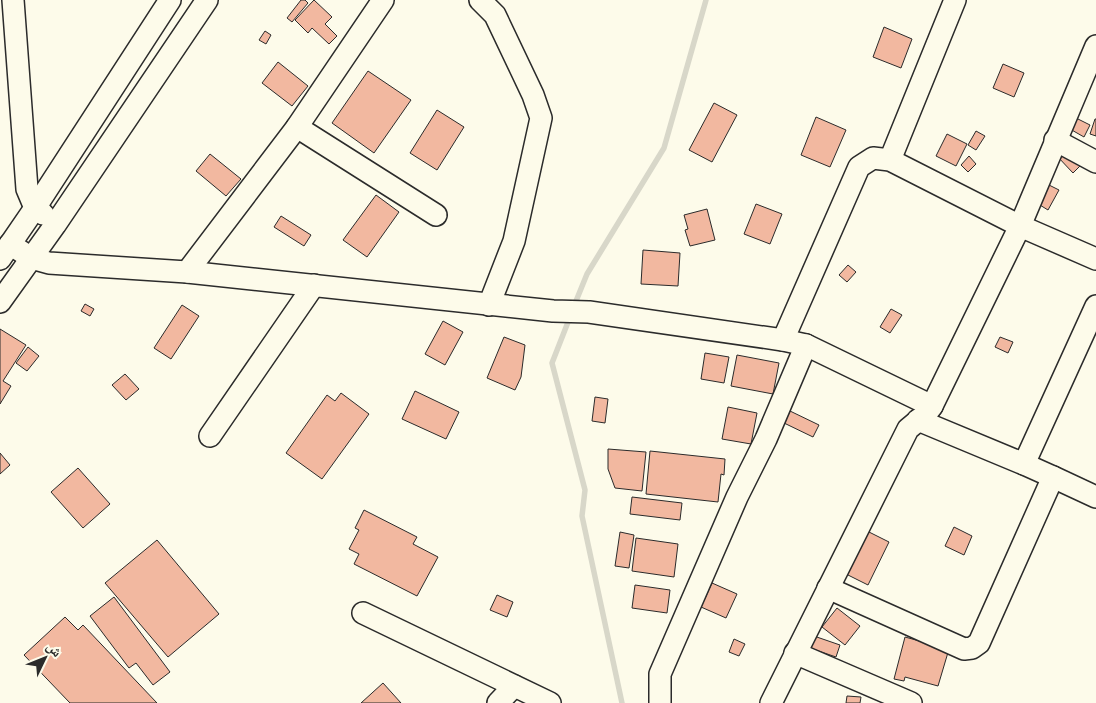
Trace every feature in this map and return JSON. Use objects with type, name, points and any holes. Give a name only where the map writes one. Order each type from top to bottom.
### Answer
[{"type":"street","points":[[13,0],[27,189],[35,208],[56,225]]},
{"type":"street","points":[[170,0],[5,251],[61,264],[187,272],[489,306],[553,312],[589,312],[783,340],[806,346],[925,413],[1024,464],[1096,497]]},
{"type":"street","points":[[0,302],[56,225],[207,0]]},
{"type":"street","points":[[187,272],[297,127],[383,0]]},
{"type":"street","points":[[480,0],[495,15],[533,95],[541,118],[514,241],[489,306]]},
{"type":"street","points":[[890,160],[956,0]]},
{"type":"street","points":[[771,703],[908,429],[925,413],[1020,226],[1096,46]]},
{"type":"street","points":[[297,127],[436,215]]},
{"type":"street","points":[[1055,140],[1096,162]]},
{"type":"street","points":[[783,340],[859,167],[873,158],[890,160],[1020,226],[1096,259]]},
{"type":"street","points":[[210,436],[314,285]]},
{"type":"street","points":[[1024,464],[1096,306]]},
{"type":"street","points":[[660,703],[660,674],[737,497],[766,440],[806,346]]},
{"type":"street","points":[[828,588],[964,649],[972,648],[979,643],[1053,477]]},
{"type":"street","points":[[363,613],[550,703]]},
{"type":"street","points":[[795,653],[911,703]]},
{"type":"street","points":[[498,703],[514,686]]},
{"type":"building","points":[[301,0],[305,0],[308,3],[292,22],[287,18]]},
{"type":"building","points":[[314,0],[332,17],[325,24],[337,36],[329,44],[312,28],[308,33],[295,20]]},
{"type":"building","points":[[884,27],[912,39],[901,68],[873,57]]},
{"type":"building","points":[[265,31],[271,35],[266,44],[259,40]]},
{"type":"building","points":[[278,62],[308,86],[292,106],[262,83]]},
{"type":"building","points":[[1003,64],[1024,73],[1014,97],[993,88]]},
{"type":"building","points":[[368,71],[411,100],[374,153],[332,123]]},
{"type":"building","points":[[714,103],[737,115],[712,162],[689,150]]},
{"type":"building","points":[[437,110],[464,127],[437,170],[410,153]]},
{"type":"building","points":[[816,117],[846,130],[830,167],[801,155]]},
{"type":"building","points":[[1076,118],[1090,125],[1084,137],[1070,129]]},
{"type":"building","points":[[1096,119],[1096,136],[1090,134]]},
{"type":"building","points":[[976,131],[985,136],[976,150],[968,145]]},
{"type":"building","points":[[947,134],[967,144],[956,166],[936,156]]},
{"type":"building","points":[[1063,150],[1080,166],[1073,173],[1057,156]]},
{"type":"building","points":[[210,154],[241,179],[226,196],[196,171]]},
{"type":"building","points":[[969,156],[976,164],[968,172],[961,165]]},
{"type":"building","points":[[1045,183],[1059,190],[1048,210],[1035,202]]},
{"type":"building","points":[[376,195],[399,212],[367,257],[343,240]]},
{"type":"building","points":[[756,204],[782,214],[770,244],[744,234]]},
{"type":"building","points":[[707,209],[715,240],[690,246],[685,230],[688,229],[684,215]]},
{"type":"building","points":[[281,216],[311,235],[304,246],[274,227]]},
{"type":"building","points":[[643,250],[680,253],[678,286],[641,284]]},
{"type":"building","points":[[848,265],[856,272],[847,282],[839,275]]},
{"type":"building","points":[[85,304],[94,309],[90,316],[81,311]]},
{"type":"building","points":[[182,305],[199,316],[171,359],[154,348]]},
{"type":"building","points":[[891,309],[902,315],[890,333],[880,327]]},
{"type":"building","points":[[443,321],[463,332],[445,365],[425,354]]},
{"type":"building","points":[[0,329],[26,345],[3,381],[11,386],[0,404]]},
{"type":"building","points":[[504,337],[525,345],[521,377],[515,390],[487,378]]},
{"type":"building","points":[[1000,337],[1013,342],[1008,353],[995,347]]},
{"type":"building","points":[[28,347],[39,356],[27,371],[16,363]]},
{"type":"building","points":[[705,353],[729,357],[724,383],[701,379]]},
{"type":"building","points":[[737,355],[779,363],[773,394],[731,386]]},
{"type":"building","points":[[125,374],[139,389],[126,400],[112,385]]},
{"type":"building","points":[[415,391],[459,412],[446,439],[402,419]]},
{"type":"building","points":[[341,393],[369,414],[322,479],[286,453],[327,395],[335,401]]},
{"type":"building","points":[[595,397],[608,399],[605,423],[592,421]]},
{"type":"building","points":[[728,407],[757,413],[751,444],[722,439]]},
{"type":"building","points":[[790,411],[819,425],[813,437],[784,423]]},
{"type":"building","points":[[608,449],[646,452],[642,491],[615,488],[608,469]]},
{"type":"building","points":[[650,451],[725,459],[724,475],[721,474],[718,502],[646,494]]},
{"type":"building","points":[[0,453],[10,465],[0,474]]},
{"type":"building","points":[[78,468],[110,504],[83,528],[51,492]]},
{"type":"building","points":[[632,497],[682,503],[680,520],[630,514]]},
{"type":"building","points":[[364,510],[417,537],[413,544],[438,557],[417,596],[354,564],[359,554],[349,549],[359,530],[355,528]]},
{"type":"building","points":[[954,527],[972,536],[964,555],[945,546]]},
{"type":"building","points":[[863,529],[889,542],[868,585],[842,572]]},
{"type":"building","points":[[620,532],[634,535],[629,568],[615,566]]},
{"type":"building","points":[[636,538],[678,544],[674,577],[632,571]]},
{"type":"building","points":[[157,540],[219,614],[168,657],[105,583]]},
{"type":"building","points":[[712,583],[737,594],[726,618],[701,607]]},
{"type":"building","points":[[635,585],[670,590],[667,613],[632,608]]},
{"type":"building","points":[[497,595],[513,602],[507,617],[490,610]]},
{"type":"building","points":[[114,597],[170,672],[153,685],[136,663],[129,668],[90,616]]},
{"type":"building","points":[[837,608],[860,626],[845,645],[822,627]]},
{"type":"building","points":[[65,617],[78,630],[83,625],[157,703],[70,703],[24,655]]},
{"type":"building","points":[[811,635],[840,645],[836,657],[807,647]]},
{"type":"building","points":[[905,637],[949,649],[938,686],[905,677],[904,681],[894,679]]},
{"type":"building","points":[[734,639],[745,644],[739,656],[729,652]]},
{"type":"building","points":[[383,683],[401,703],[361,703]]},
{"type":"building","points":[[847,696],[861,697],[860,703],[846,703]]},
{"type":"waterway","points":[[574,306],[587,274],[664,148],[706,0]]},
{"type":"waterway","points":[[570,317],[552,363],[585,490],[582,516],[622,703]]}]
